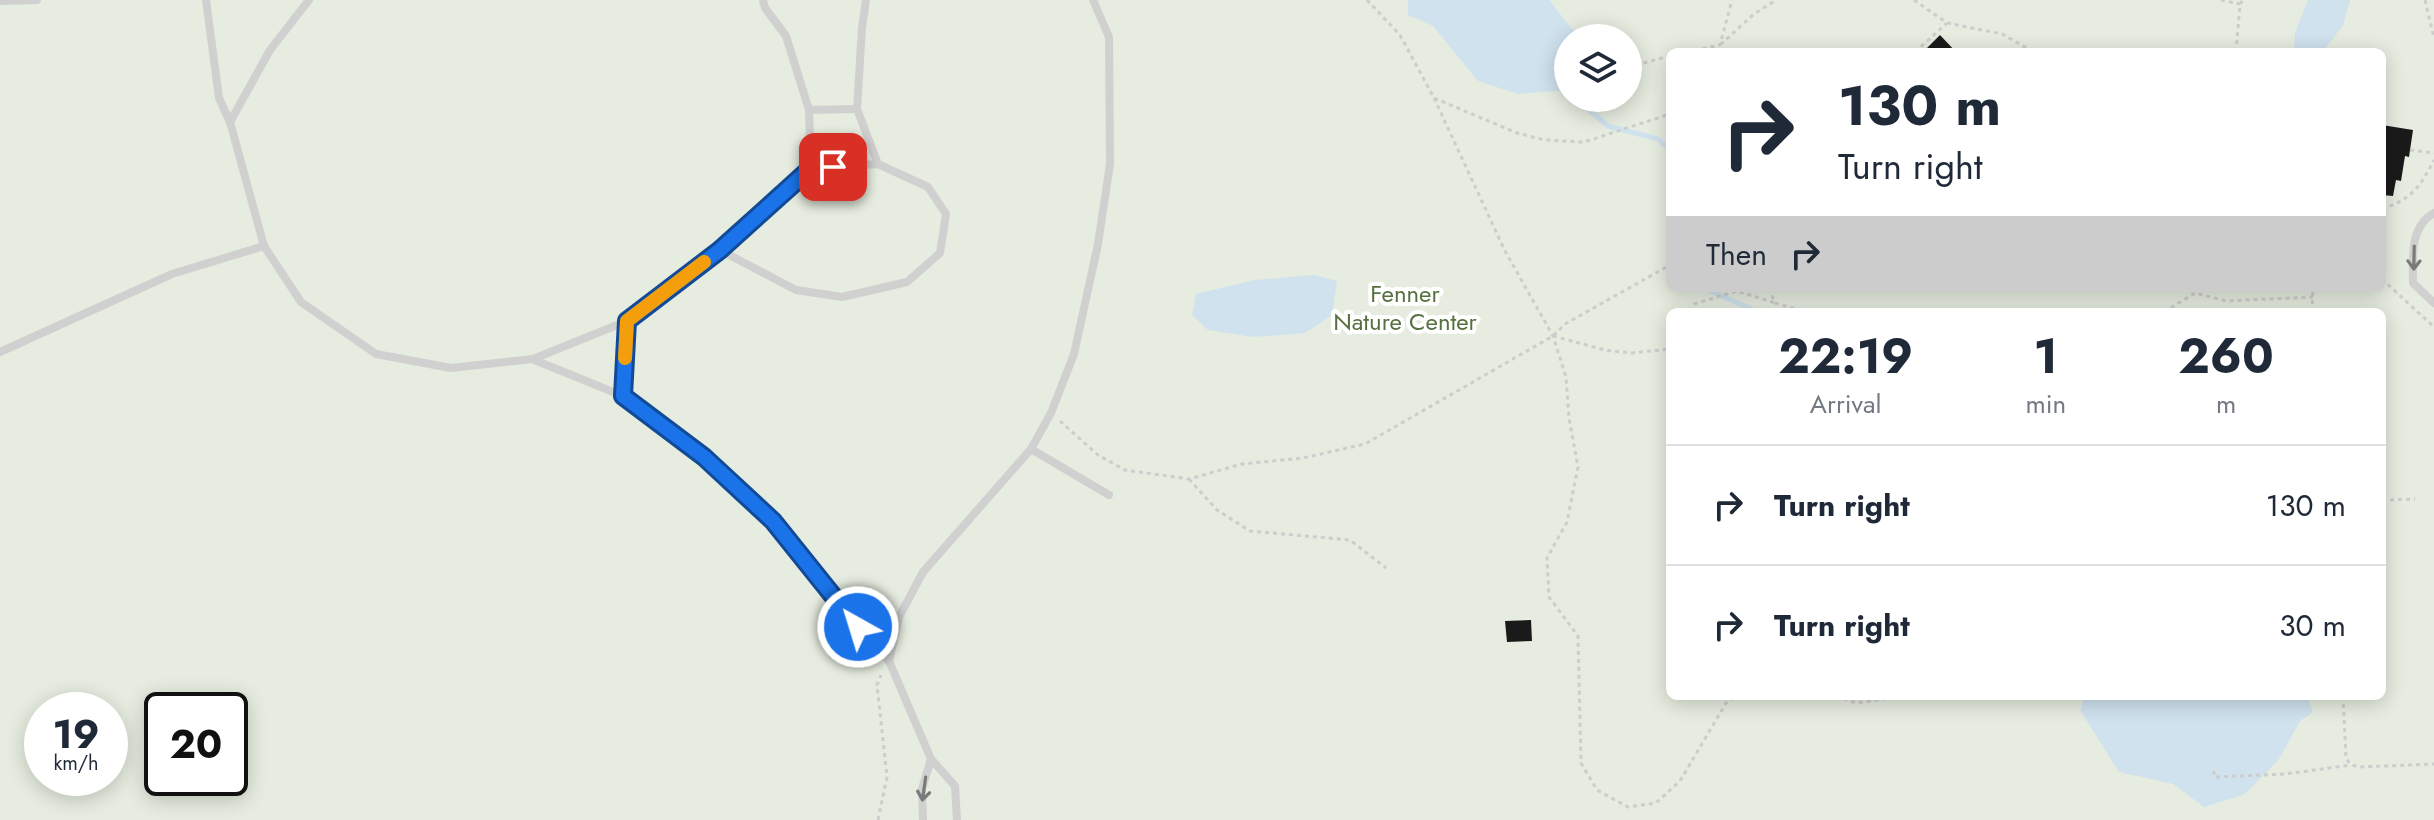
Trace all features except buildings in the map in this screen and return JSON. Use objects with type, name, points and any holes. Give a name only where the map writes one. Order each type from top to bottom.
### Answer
[{"type":"lane","points":[[0,1],[37,0]]},
{"type":"lane","points":[[206,0],[219,98],[230,122],[264,246],[301,302],[376,354],[451,368],[532,359],[627,321],[720,250],[811,168],[878,164],[928,187],[946,214],[940,253],[907,282],[842,297],[796,290],[720,250]]},
{"type":"lane","points":[[230,122],[270,50],[309,0]]},
{"type":"lane","points":[[763,0],[765,8],[786,36],[809,110],[811,168]]},
{"type":"lane","points":[[866,0],[857,109],[878,164]]},
{"type":"lane","points":[[889,661],[899,617],[923,572],[1031,449],[1051,413],[1074,354],[1098,244],[1110,164],[1109,37],[1093,0]]},
{"type":"lane","points":[[809,110],[857,109]]},
{"type":"lane","points":[[2434,213],[2427,217],[2416,233],[2413,283],[2434,303]]},
{"type":"lane","points":[[0,352],[172,274],[264,246]]},
{"type":"lane","points":[[623,396],[627,321]]},
{"type":"lane","points":[[532,359],[623,396],[704,457],[773,521],[889,661],[931,759],[955,786],[957,820]]},
{"type":"lane","points":[[1031,449],[1109,495]]},
{"type":"lane","points":[[923,820],[922,789],[931,759]]},
{"type":"path","points":[[1367,0],[1400,35],[1434,98],[1505,251],[1553,336],[1566,377],[1569,418],[1578,467],[1567,522],[1547,558],[1549,597],[1578,636],[1581,763],[1597,790],[1617,802],[1628,807],[1656,803],[1680,781],[1726,703],[1731,700]]},
{"type":"path","points":[[1719,48],[1732,0]]},
{"type":"path","points":[[1706,48],[1720,45],[1754,14],[1776,0]]},
{"type":"path","points":[[1914,0],[1947,23],[2002,34],[2027,48]]},
{"type":"path","points":[[2221,0],[2242,2],[2236,48]]},
{"type":"path","points":[[2425,0],[2434,38]]},
{"type":"path","points":[[1919,48],[1947,23]]},
{"type":"path","points":[[1642,63],[1666,57]]},
{"type":"path","points":[[1434,98],[1517,133],[1545,140],[1584,142],[1666,115]]},
{"type":"path","points":[[2410,150],[2434,153]]},
{"type":"path","points":[[2386,208],[2398,204],[2419,189],[2434,160]]},
{"type":"path","points":[[1051,413],[1098,455],[1125,470],[1189,479],[1242,464],[1303,458],[1365,444],[1666,267]]},
{"type":"path","points":[[2386,283],[2434,327]]},
{"type":"path","points":[[1693,308],[1694,304],[1734,292]]},
{"type":"path","points":[[1740,292],[1793,308]]},
{"type":"path","points":[[1771,292],[1775,303]]},
{"type":"path","points":[[2312,308],[2313,292]]},
{"type":"path","points":[[2171,308],[2195,293],[2226,301],[2313,297]]},
{"type":"path","points":[[1553,336],[1605,350],[1631,353],[1666,349]]},
{"type":"path","points":[[1189,479],[1217,510],[1250,531],[1350,540],[1386,568]]},
{"type":"path","points":[[2386,500],[2415,499]]},
{"type":"path","points":[[878,820],[887,777],[877,685],[889,661]]},
{"type":"path","points":[[1847,700],[1856,703],[1877,700]]},
{"type":"path","points":[[2343,700],[2346,758],[2351,765]]},
{"type":"path","points":[[2214,771],[2214,777],[2351,765],[2434,764]]},
{"type":"green space","name":"Fenner Nature Center","points":[[0,0],[2434,0],[2434,820],[0,820]]},
{"type":"water","points":[[1408,0],[1549,0],[1568,24],[1554,24],[1554,91],[1518,94],[1478,81],[1433,26],[1408,15]]},
{"type":"water","points":[[2308,0],[2350,0],[2343,25],[2326,48],[2294,48],[2295,33]]},
{"type":"water","points":[[1314,275],[1337,281],[1332,315],[1305,333],[1253,337],[1208,330],[1192,315],[1196,294],[1255,280]]},
{"type":"water","points":[[2084,700],[2308,700],[2313,712],[2300,721],[2279,759],[2245,794],[2204,807],[2173,784],[2119,772],[2080,710]]},
{"type":"waterway","points":[[1592,112],[1608,126],[1658,139],[1666,146]]},
{"type":"waterway","points":[[1713,292],[1749,308]]},
{"type":"slow traffic","points":[[625,358],[627,321],[704,262]]},
{"type":"route","points":[[833,167],[811,168],[720,250],[627,321],[623,396],[704,457],[773,521],[858,627]]}]
